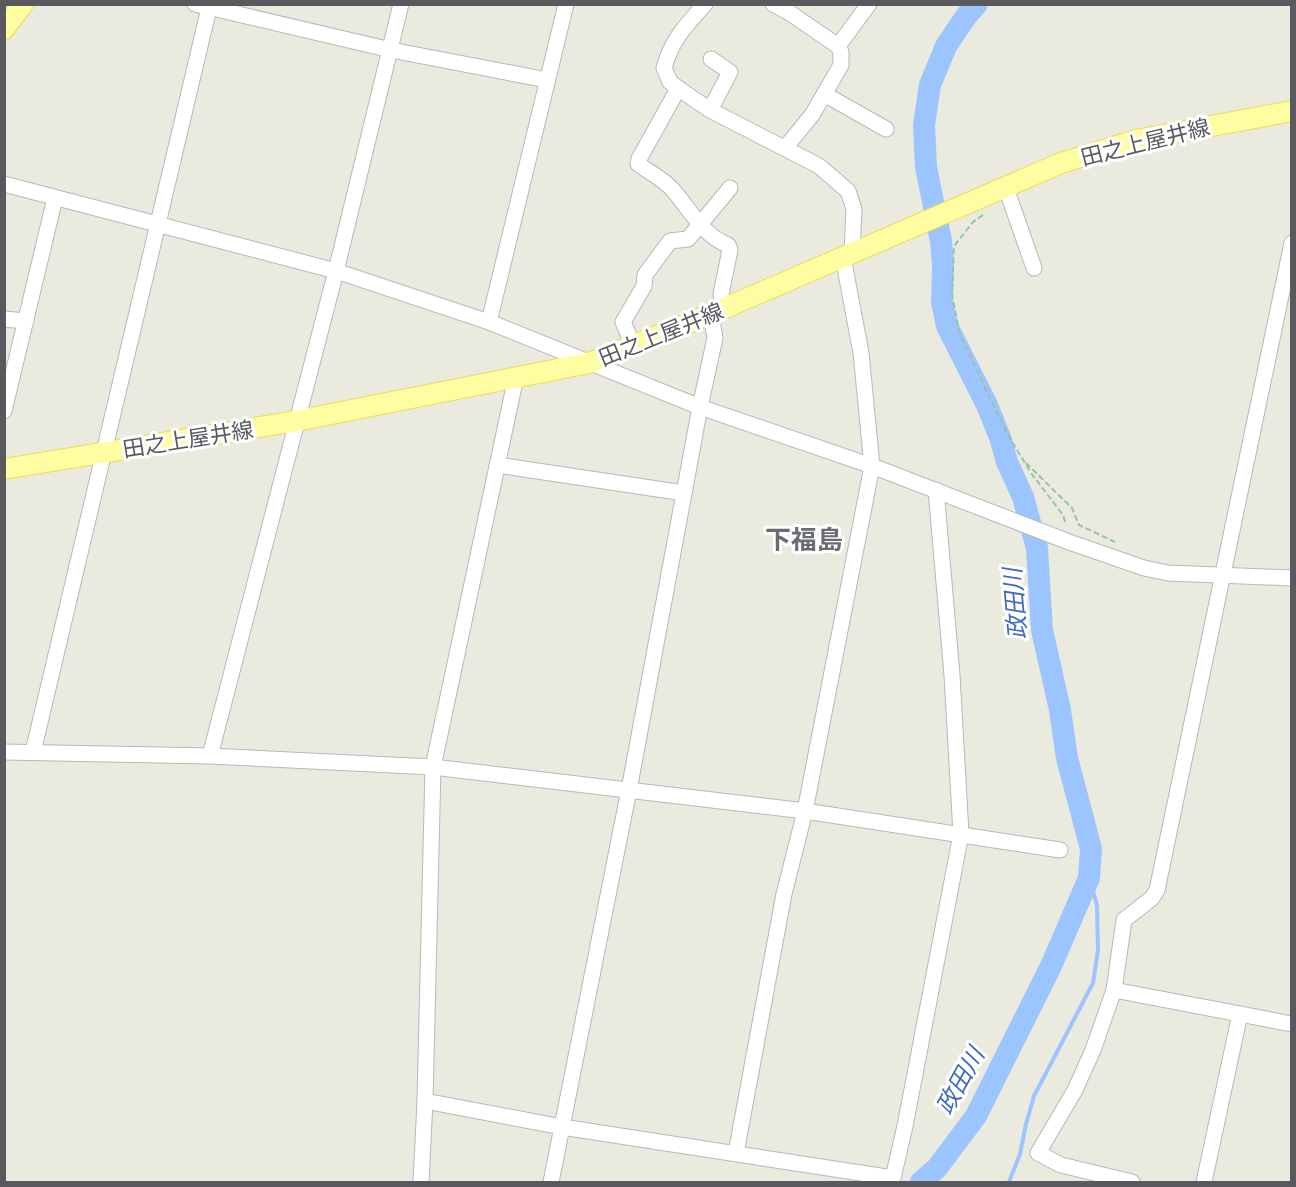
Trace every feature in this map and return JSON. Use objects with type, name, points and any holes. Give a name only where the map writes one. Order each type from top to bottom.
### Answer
[{"type":"main road","points":[[4,28],[23,4]]},
{"type":"main road","name":"田之上屋井線","points":[[4,469],[296,421],[589,363],[984,198],[1061,163],[1136,140],[1292,111]]},
{"type":"street","points":[[210,756],[336,271],[401,4]]},
{"type":"street","points":[[489,322],[566,4]]},
{"type":"street","points":[[705,4],[674,40],[669,50],[664,68],[670,82],[710,110],[819,166],[848,191],[854,209],[848,255],[861,353],[872,466],[805,810],[784,894],[736,1153]]},
{"type":"street","points":[[773,4],[838,46],[841,52],[841,65],[812,115],[785,148]]},
{"type":"street","points":[[838,46],[869,4]]},
{"type":"street","points":[[33,752],[158,225],[202,6],[391,50],[547,80]]},
{"type":"street","points":[[710,110],[730,72],[711,59]]},
{"type":"street","points":[[550,1182],[629,790],[730,250],[728,245],[720,242],[700,225],[671,188],[638,164],[678,88]]},
{"type":"street","points":[[824,94],[886,129]]},
{"type":"street","points":[[4,184],[336,271],[489,322],[700,407],[872,466],[1144,568],[1168,573],[1292,578]]},
{"type":"street","points":[[633,345],[624,322],[644,286],[645,275],[670,241],[688,239],[730,188]]},
{"type":"street","points":[[1006,188],[1034,268]]},
{"type":"street","points":[[4,411],[55,198]]},
{"type":"street","points":[[1132,1182],[1061,1166],[1038,1153],[1075,1090],[1093,1050],[1114,990],[1124,920],[1152,898],[1157,890],[1292,243]]},
{"type":"street","points":[[4,320],[26,321]]},
{"type":"street","points":[[421,1182],[425,1101],[432,766],[516,377]]},
{"type":"street","points":[[497,465],[684,493]]},
{"type":"street","points":[[425,1101],[562,1127],[892,1178],[905,1126],[961,834],[952,675],[936,490]]},
{"type":"street","points":[[4,752],[210,756],[432,766],[805,810],[1060,850]]},
{"type":"street","points":[[1114,990],[1292,1024]]},
{"type":"street","points":[[1204,1182],[1240,1014]]},
{"type":"path","points":[[984,198],[988,211],[973,222],[954,246],[952,295],[960,334],[1008,435],[1023,460],[1063,515],[1070,542]]},
{"type":"path","points":[[1023,460],[1072,508],[1079,525],[1114,542]]},
{"type":"waterway","name":"政田川","points":[[921,1182],[937,1168],[976,1116],[1051,966],[1089,878],[1091,849],[1067,758],[1060,710],[1042,630],[1037,548],[1023,497],[1007,462],[1001,440],[987,405],[947,326],[942,302],[941,241],[926,167],[924,125],[930,85],[946,46],[977,4]]},
{"type":"waterway","points":[[1009,1182],[1020,1154],[1034,1096],[1093,983],[1098,950],[1097,905],[1089,878]]},
{"type":"district","name":"下福島","points":[[804,540]]}]
